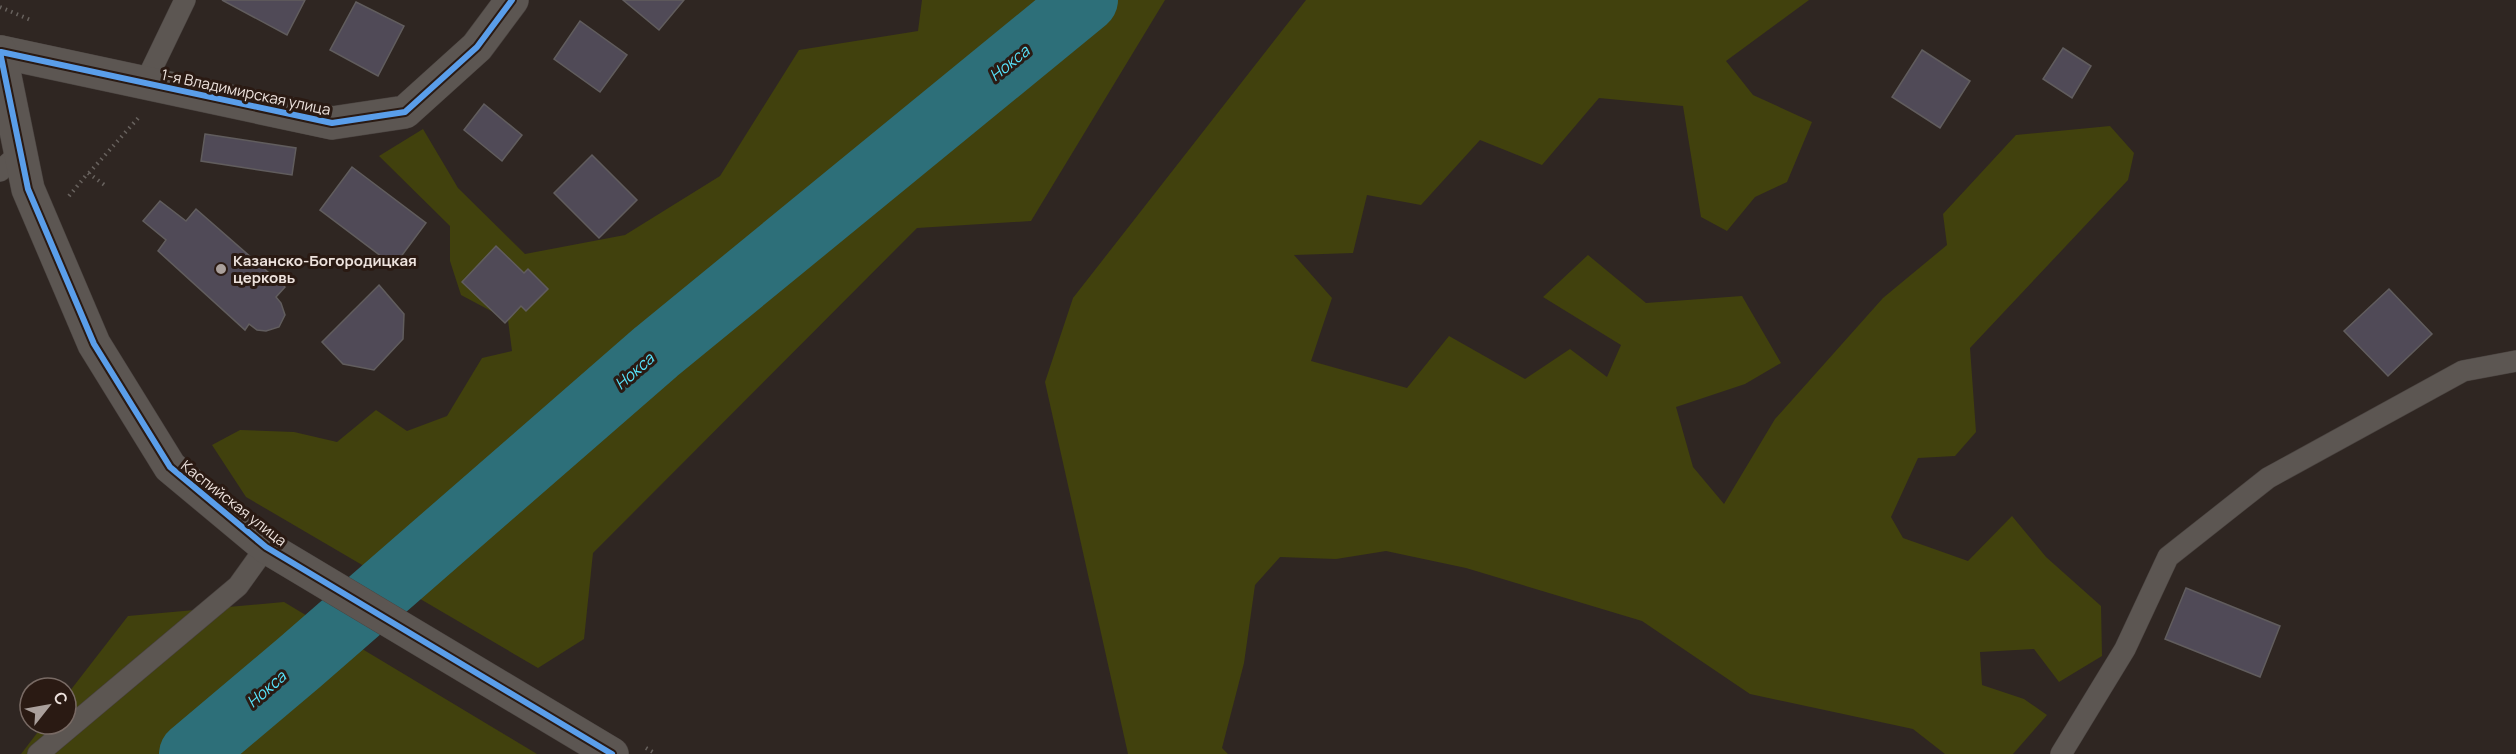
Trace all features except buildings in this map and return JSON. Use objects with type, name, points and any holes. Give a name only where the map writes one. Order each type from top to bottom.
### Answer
[{"type":"street","name":"1-я Владимирская улица","points":[[0,52],[332,123],[405,112],[477,47],[512,0]]},
{"type":"street","name":"Каспийская улица","points":[[0,52],[10,162],[28,189],[94,344],[170,467],[266,547],[612,754]]},
{"type":"lane","points":[[145,83],[185,0]]},
{"type":"lane","points":[[2061,754],[2126,649],[2168,557],[2268,478],[2463,371],[2516,361]]},
{"type":"lane","points":[[39,754],[238,586],[266,547]]},
{"type":"shaded area","points":[[922,0],[1165,0],[1031,221],[917,228],[593,553],[584,639],[538,668],[246,497],[212,445],[240,430],[294,432],[337,442],[376,410],[407,431],[447,416],[482,358],[512,351],[508,320],[461,295],[450,261],[450,226],[379,156],[423,129],[458,188],[525,254],[625,235],[720,176],[799,50],[918,31]]},
{"type":"shaded area","points":[[1306,0],[1809,0],[1726,61],[1753,95],[1812,122],[1787,182],[1755,197],[1727,231],[1701,217],[1683,106],[1599,98],[1542,165],[1480,140],[1421,205],[1367,195],[1353,253],[1294,255],[1332,298],[1311,361],[1407,388],[1449,336],[1525,379],[1570,349],[1607,377],[1621,345],[1543,297],[1588,255],[1646,303],[1742,296],[1781,363],[1745,384],[1676,407],[1693,467],[1724,504],[1775,419],[1883,298],[1947,245],[1943,214],[2016,135],[2110,126],[2134,153],[2128,180],[1970,348],[1976,432],[1955,456],[1918,458],[1891,517],[1903,538],[1968,561],[2012,516],[2046,557],[2101,606],[2102,656],[2059,682],[2034,649],[1980,652],[1982,685],[2024,699],[2047,715],[2013,754],[1945,754],[1913,729],[1750,694],[1642,621],[1466,568],[1386,551],[1336,559],[1280,557],[1255,585],[1244,663],[1222,748],[1228,754],[1128,754],[1045,382],[1073,298]]},
{"type":"shaded area","points":[[284,602],[537,754],[21,754],[35,736],[78,736],[78,681],[128,616]]},
{"type":"waterway","name":"Нокса","points":[[191,754],[656,352],[1086,0]]},
{"type":"cycle path","points":[[1,52],[332,123],[405,112],[477,47],[512,0]]},
{"type":"cycle path","points":[[0,52],[28,189],[94,344],[170,467],[266,547],[612,754]]},
{"type":"place","name":"Казанско-Богородицкая церковь","points":[[221,269]]}]
